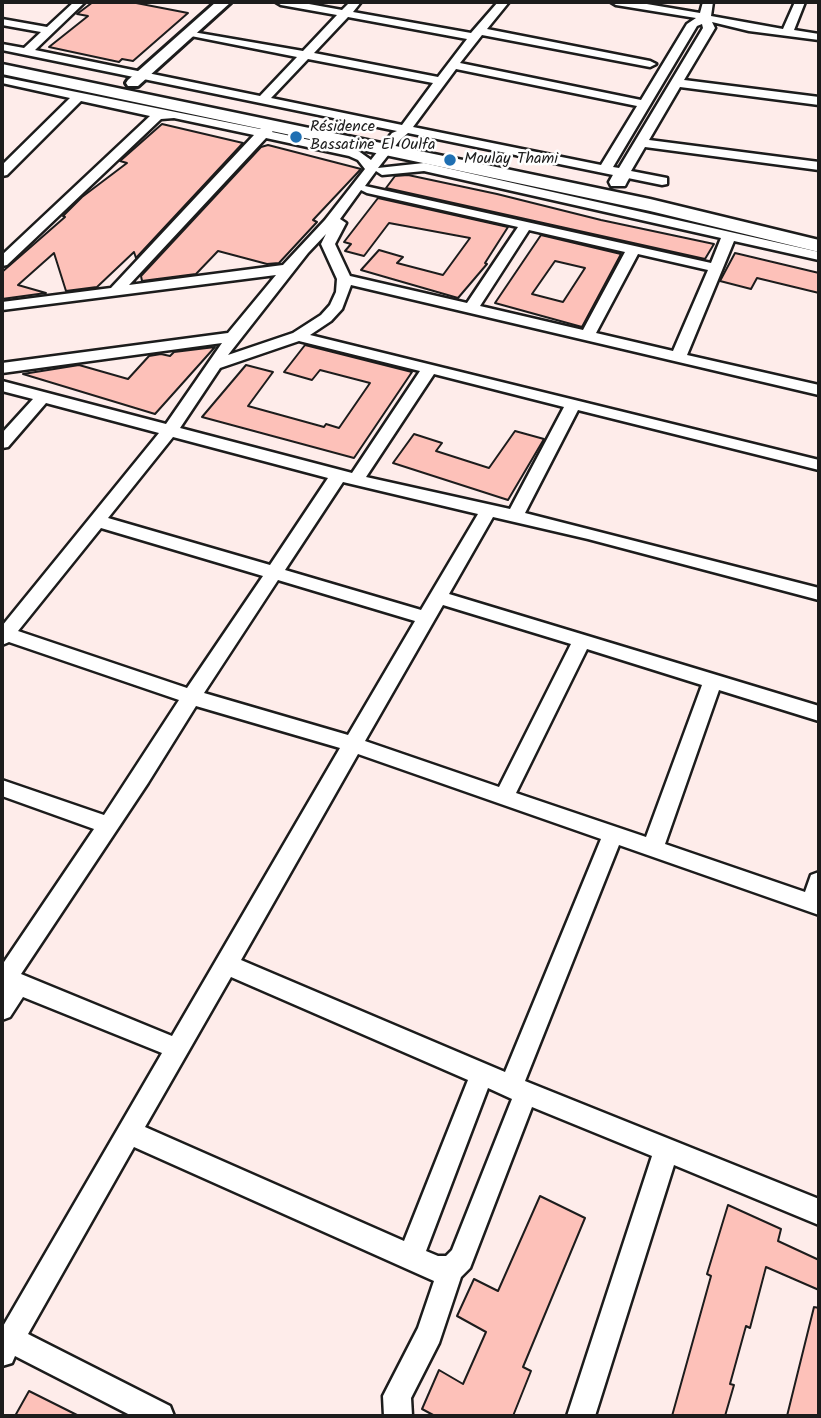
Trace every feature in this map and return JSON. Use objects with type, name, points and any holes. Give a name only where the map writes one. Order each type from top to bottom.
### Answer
[{"type":"main road","points":[[2,54],[132,78],[398,140],[724,228],[819,246]]},
{"type":"main road","points":[[15,75],[266,130],[398,140],[615,175],[819,229]]},
{"type":"street","points":[[26,52],[80,2]]},
{"type":"street","points":[[132,78],[212,2]]},
{"type":"street","points":[[132,78],[191,33],[224,2]]},
{"type":"street","points":[[281,2],[650,64]]},
{"type":"street","points":[[263,100],[356,2]]},
{"type":"street","points":[[504,2],[452,65],[376,169],[288,269],[233,337],[171,429],[3,635],[191,697],[352,744],[816,904],[819,881]]},
{"type":"street","points":[[616,2],[749,28],[819,37]]},
{"type":"street","points":[[615,175],[641,143],[709,28],[705,18],[708,2]]},
{"type":"street","points":[[787,33],[800,2]]},
{"type":"street","points":[[615,175],[645,104],[694,24],[705,18]]},
{"type":"street","points":[[2,22],[51,31]]},
{"type":"street","points":[[191,33],[440,81]]},
{"type":"street","points":[[2,47],[132,78],[263,100],[398,140]]},
{"type":"street","points":[[452,65],[645,104]]},
{"type":"street","points":[[2,80],[15,75],[78,97],[163,115]]},
{"type":"street","points":[[676,83],[819,101]]},
{"type":"street","points":[[2,172],[78,97]]},
{"type":"street","points":[[2,262],[152,118],[174,114],[266,130],[358,155],[376,169],[424,167],[724,228],[819,256]]},
{"type":"street","points":[[115,292],[266,130]]},
{"type":"street","points":[[641,143],[819,166]]},
{"type":"street","points":[[214,365],[298,336],[317,326],[337,306],[343,292],[344,279],[328,244],[330,237],[367,189],[376,169]]},
{"type":"street","points":[[615,175],[662,181]]},
{"type":"street","points":[[367,189],[716,268]]},
{"type":"street","points":[[472,307],[525,226]]},
{"type":"street","points":[[679,356],[716,268],[724,228]]},
{"type":"street","points":[[588,334],[633,250]]},
{"type":"street","points":[[2,306],[288,269]]},
{"type":"street","points":[[344,279],[819,390]]},
{"type":"street","points":[[298,336],[819,465]]},
{"type":"street","points":[[2,368],[233,337]]},
{"type":"street","points":[[2,1010],[9,980],[107,825],[141,778],[274,572],[430,368]]},
{"type":"street","points":[[2,386],[347,478],[588,533],[819,594]]},
{"type":"street","points":[[2,443],[43,397]]},
{"type":"street","points":[[514,518],[573,404]]},
{"type":"street","points":[[160,1416],[6,1346],[424,617],[487,512]]},
{"type":"street","points":[[95,520],[424,617]]},
{"type":"street","points":[[438,597],[819,713]]},
{"type":"street","points":[[504,797],[581,642]]},
{"type":"street","points":[[653,848],[713,681]]},
{"type":"street","points":[[2,788],[107,825]]},
{"type":"street","points":[[398,1416],[397,1396],[430,1334],[451,1269],[461,1259],[519,1090],[613,834]]},
{"type":"street","points":[[226,964],[519,1090],[819,1212]]},
{"type":"street","points":[[9,980],[176,1048]]},
{"type":"street","points":[[411,1257],[482,1074]]},
{"type":"street","points":[[130,1133],[437,1269],[451,1269]]},
{"type":"street","points":[[581,1416],[667,1149]]},
{"type":"building","points":[[93,2],[131,2],[188,13],[133,61],[122,59],[119,62],[49,47],[88,16],[77,14]]},
{"type":"building","points":[[162,124],[243,143],[136,258],[134,252],[97,287],[66,291],[54,253],[18,285],[46,293],[2,299],[2,272],[65,217],[63,216],[82,197],[127,163],[120,161]]},
{"type":"building","points":[[268,145],[361,169],[313,220],[317,222],[279,263],[267,264],[218,251],[196,274],[142,281],[141,276],[261,147]]},
{"type":"building","points":[[408,175],[714,244],[705,259],[386,188],[395,176]]},
{"type":"building","points":[[378,198],[508,227],[485,263],[487,264],[458,298],[361,270],[379,250],[403,257],[397,263],[443,275],[470,238],[389,223],[364,256],[345,251],[351,244],[344,242]]},
{"type":"building","points":[[541,235],[621,254],[582,327],[495,303]],"holes":[[[555,261],[585,268],[563,302],[532,294]]]},
{"type":"building","points":[[735,253],[819,273],[819,293],[757,278],[751,289],[720,281]]},
{"type":"building","points":[[305,345],[412,372],[354,458],[202,417],[246,365],[273,372],[248,406],[324,427],[326,424],[339,428],[370,383],[320,370],[312,380],[284,372]]},
{"type":"building","points":[[215,347],[155,414],[23,374],[79,365],[128,379],[149,356],[170,356],[174,352]]},
{"type":"building","points":[[515,431],[544,439],[508,500],[393,463],[414,434],[442,443],[436,451],[489,468]]},
{"type":"building","points":[[540,1196],[585,1218],[523,1367],[531,1371],[513,1416],[435,1416],[422,1409],[439,1370],[463,1384],[486,1332],[457,1316],[474,1279],[498,1291]]},
{"type":"building","points":[[728,1205],[781,1229],[778,1241],[819,1260],[819,1290],[766,1267],[750,1328],[746,1326],[730,1384],[734,1385],[725,1416],[672,1416],[711,1276],[707,1274]]},
{"type":"building","points":[[814,1307],[819,1308],[819,1416],[787,1416]]},
{"type":"building","points":[[29,1391],[79,1416],[15,1416]]},
{"type":"place","name":"Résidence Bassatine El Oulfa","points":[[296,137]]},
{"type":"place","name":"Moulay Thami","points":[[450,160]]}]
